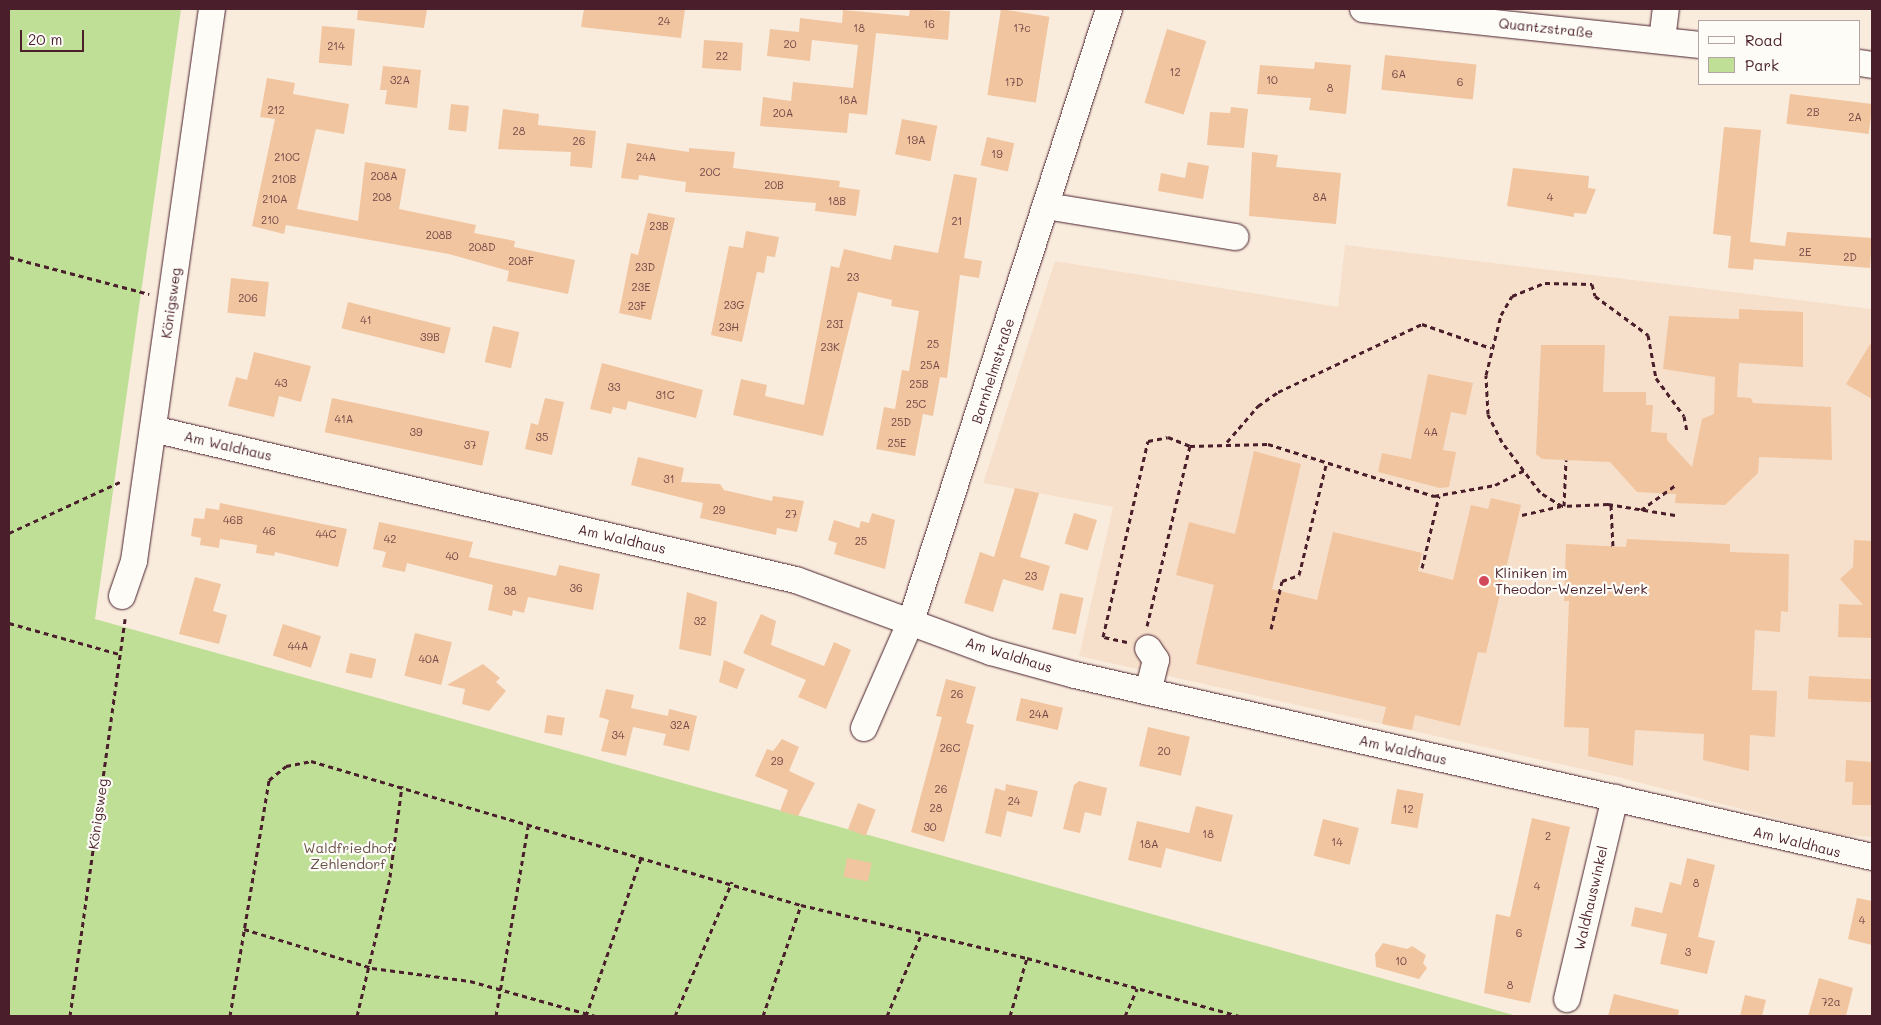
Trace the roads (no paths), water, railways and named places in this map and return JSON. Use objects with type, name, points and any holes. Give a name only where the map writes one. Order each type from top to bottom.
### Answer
[{"type":"street","name":"Königsweg","points":[[123,604],[134,561],[212,9]]},
{"type":"street","name":"Barnhelmstraße","points":[[864,728],[912,621],[1109,9]]},
{"type":"street","name":"Quantzstraße","points":[[1363,9],[1698,44]]},
{"type":"street","points":[[1662,40],[1666,9]]},
{"type":"street","points":[[1046,206],[1235,236]]},
{"type":"street","name":"Am Waldhaus","points":[[153,429],[796,580],[912,621],[991,652],[1148,692],[1872,858]]},
{"type":"street","points":[[1145,647],[1156,660],[1148,692]]},
{"type":"street","name":"Waldhauswinkel","points":[[1567,999],[1615,798]]},
{"type":"place","name":"Kliniken im Theodor-Wenzel-Werk","points":[[1484,581]]},
{"type":"park label","name":"Waldfriedhof Zehlendorf","points":[[348,856]]}]
